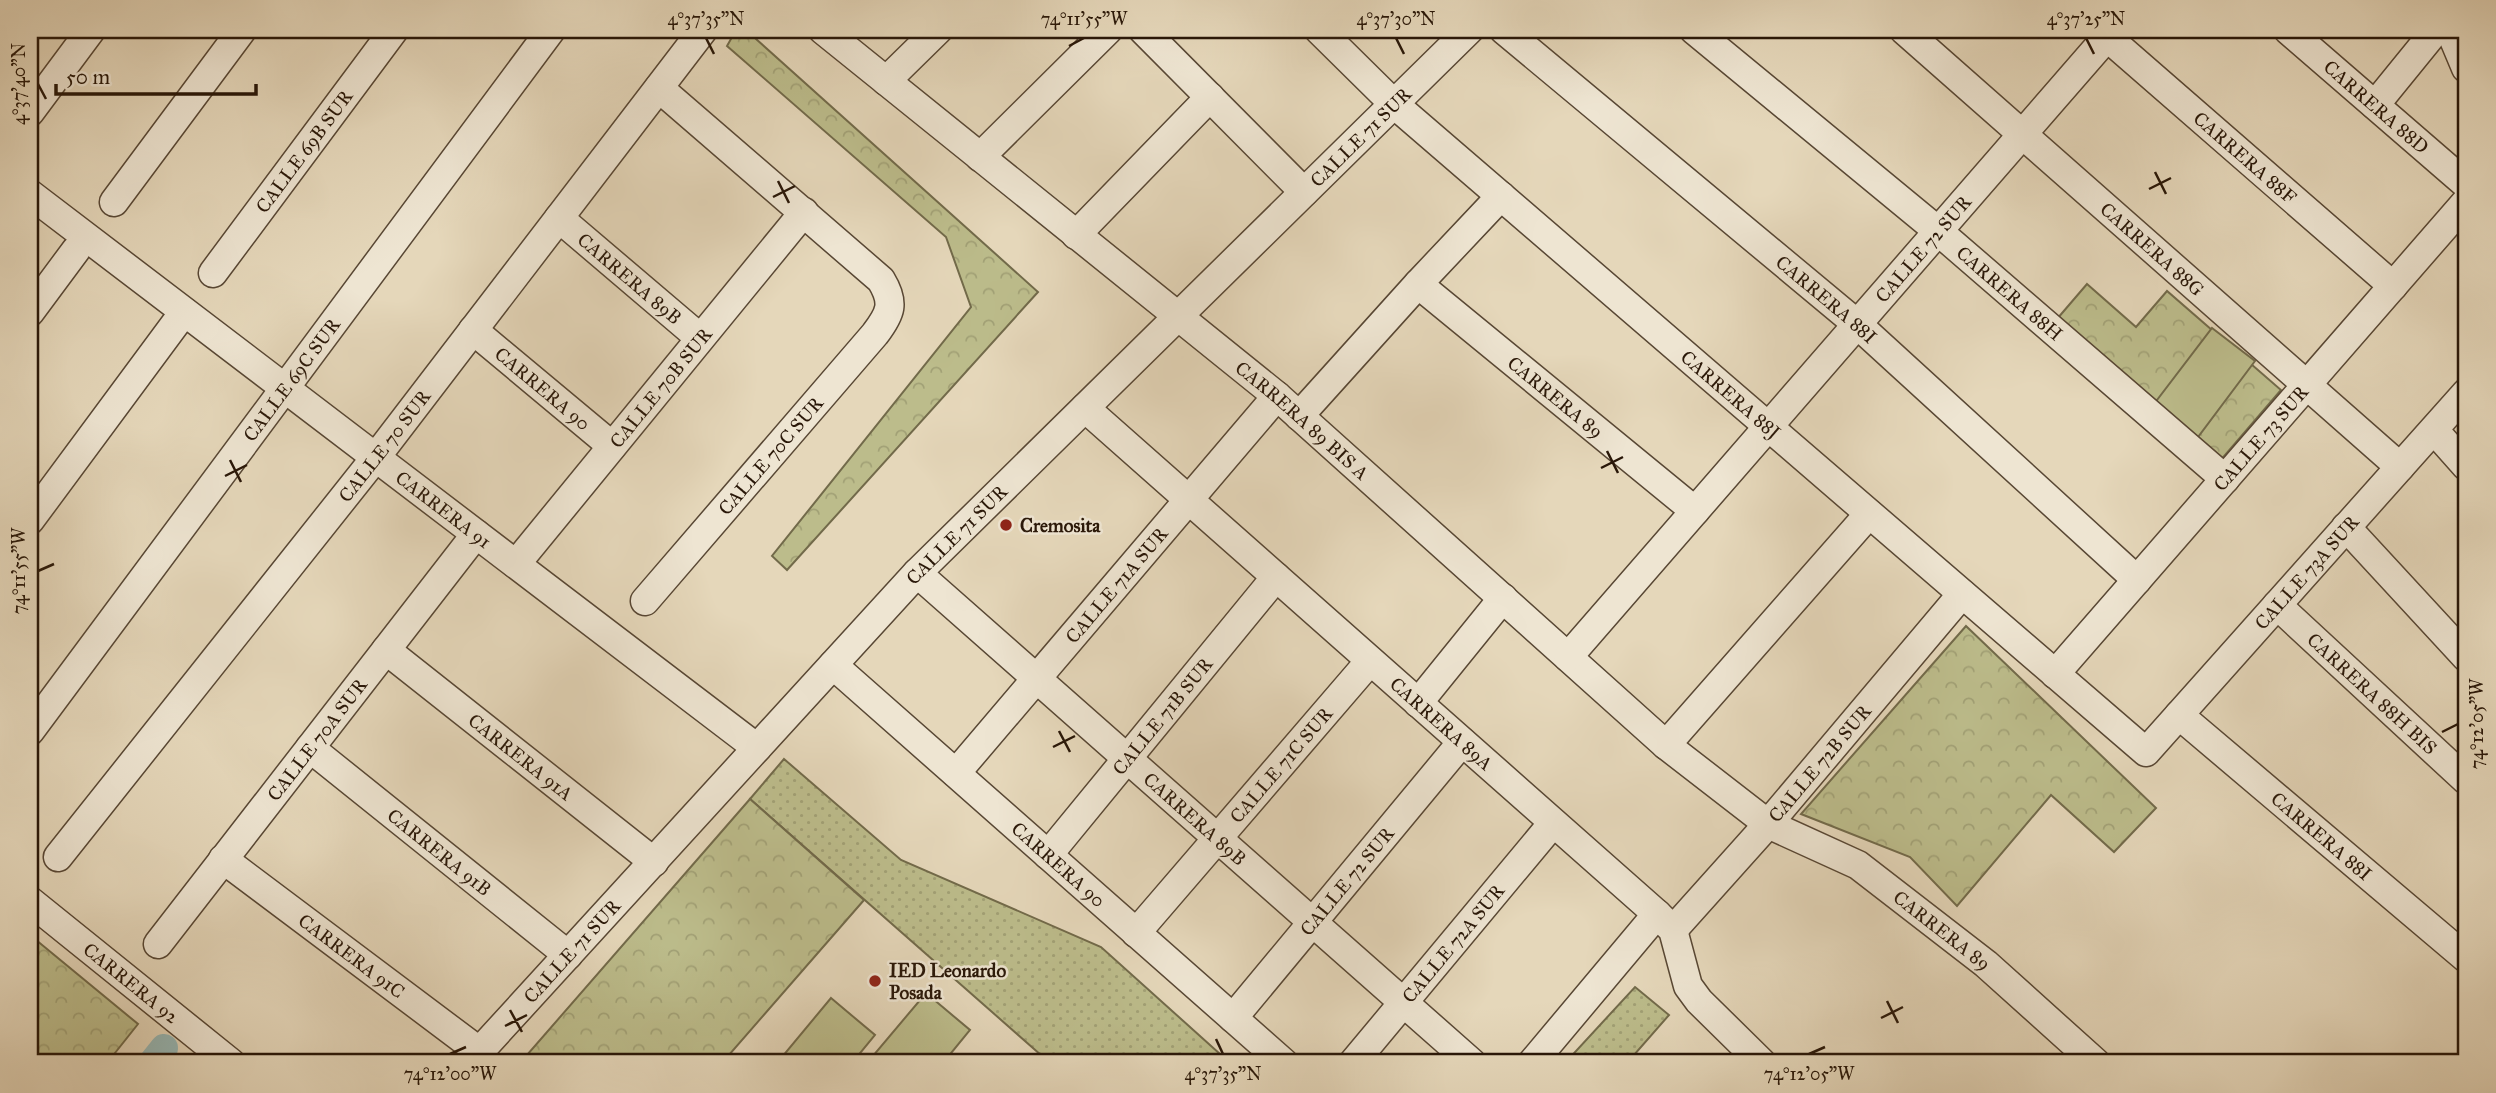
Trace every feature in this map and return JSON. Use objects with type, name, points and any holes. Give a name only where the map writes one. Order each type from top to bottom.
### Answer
[{"type":"street","points":[[30,112],[91,30]]},
{"type":"street","points":[[114,202],[242,30]]},
{"type":"street","name":"CALLE 69B SUR","points":[[213,273],[394,30]]},
{"type":"street","name":"CALLE 69C SUR","points":[[30,731],[551,30]]},
{"type":"street","name":"CALLE 70 SUR","points":[[58,856],[376,457],[703,30]]},
{"type":"street","name":"CARRERA 89 BIS A","points":[[823,30],[1277,396],[1666,745],[1768,824]]},
{"type":"street","points":[[886,81],[937,30]]},
{"type":"street","points":[[980,157],[1108,30]]},
{"type":"street","points":[[1143,30],[1304,192]]},
{"type":"street","name":"CARRERA 88J","points":[[1319,30],[1394,104],[2146,752]]},
{"type":"street","name":"CALLE 71 SUR","points":[[475,1058],[917,573],[1469,30]]},
{"type":"street","name":"CARRERA 88I","points":[[1504,30],[1857,324],[2137,580]]},
{"type":"street","name":"CARRERA 88H","points":[[1694,30],[1938,231],[2225,479]]},
{"type":"street","name":"CARRERA 88G","points":[[1904,30],[2400,467]]},
{"type":"street","points":[[2375,106],[2437,30]]},
{"type":"street","points":[[2450,30],[2466,68]]},
{"type":"street","name":"CARRERA 88D","points":[[2290,31],[2466,184]]},
{"type":"street","name":"CALLE 72 SUR","points":[[1568,657],[2023,133],[2106,32]]},
{"type":"street","name":"CARRERA 88F","points":[[2106,32],[2393,286]]},
{"type":"street","points":[[659,88],[804,212]]},
{"type":"street","points":[[1076,234],[1210,97]]},
{"type":"street","name":"CARRERA 91","points":[[30,194],[757,748]]},
{"type":"street","points":[[1299,416],[1501,196]]},
{"type":"street","name":"CALLE 73 SUR","points":[[2055,674],[2466,202]]},
{"type":"street","name":"CALLE 70C SUR","points":[[645,601],[886,320],[890,306],[889,293],[881,280],[804,212]]},
{"type":"street","name":"CALLE 70B SUR","points":[[516,564],[804,212]]},
{"type":"street","name":"CARRERA 89B","points":[[559,218],[700,338]]},
{"type":"street","points":[[30,312],[76,250]]},
{"type":"street","name":"CARRERA 89","points":[[1418,284],[1695,511]]},
{"type":"street","points":[[30,520],[184,312]]},
{"type":"street","name":"CARRERA 90","points":[[473,330],[612,446]]},
{"type":"street","name":"CALLE 73A SUR","points":[[2146,752],[2466,393]]},
{"type":"street","name":"CALLE 71A SUR","points":[[956,773],[1277,396]]},
{"type":"street","name":"CARRERA 89A","points":[[1085,408],[1665,922]]},
{"type":"street","points":[[2434,430],[2466,466]]},
{"type":"street","points":[[1666,745],[1869,514]]},
{"type":"street","points":[[2346,527],[2466,657]]},
{"type":"street","name":"CALLE 70A SUR","points":[[158,944],[477,534]]},
{"type":"street","name":"CARRERA 89B","points":[[917,573],[1472,1063]]},
{"type":"street","name":"CALLE 71B SUR","points":[[1048,855],[1276,577]]},
{"type":"street","name":"CALLE 72B SUR","points":[[1531,1063],[1665,922],[1768,824],[1962,594]]},
{"type":"street","points":[[1418,703],[1503,598]]},
{"type":"street","name":"CARRERA 88H BIS","points":[[2277,605],[2466,779]]},
{"type":"street","name":"CARRERA 91A","points":[[386,650],[654,862]]},
{"type":"street","name":"CALLE 71C SUR","points":[[1136,933],[1370,661]]},
{"type":"street","name":"CARRERA 90","points":[[833,665],[1284,1063]]},
{"type":"street","name":"CARRERA 88I","points":[[2179,715],[2466,958]]},
{"type":"street","name":"CALLE 72 SUR","points":[[1233,1018],[1462,741]]},
{"type":"street","name":"CARRERA 91B","points":[[310,748],[568,955]]},
{"type":"street","name":"CALLE 72A SUR","points":[[1353,1063],[1553,822]]},
{"type":"street","name":"CARRERA 89","points":[[1768,824],[1858,865],[1986,964],[2096,1063]]},
{"type":"street","name":"CARRERA 91C","points":[[223,859],[475,1058]]},
{"type":"street","name":"CARRERA 92","points":[[30,901],[231,1063]]},
{"type":"street","points":[[1665,922],[1688,986],[1699,1001],[1762,1063]]},
{"type":"green space","points":[[736,30],[746,30],[1038,292],[787,570],[772,556],[971,307],[946,237],[727,46]]},
{"type":"green space","points":[[2087,284],[2136,327],[2167,291],[2281,390],[2220,461],[2057,319]]},
{"type":"green space","points":[[2212,328],[2255,361],[2198,437],[2154,404]]},
{"type":"green space","points":[[1966,626],[2156,808],[2114,852],[2051,795],[1957,906],[1910,857],[1801,814]]},
{"type":"green space","points":[[784,759],[901,860],[1101,947],[1230,1063],[1050,1063],[750,799]]},
{"type":"green space","points":[[750,799],[864,900],[722,1063],[520,1063]]},
{"type":"green space","points":[[30,935],[138,1024],[107,1063],[30,1063]]},
{"type":"green space","points":[[1635,987],[1669,1015],[1627,1063],[1565,1063]]},
{"type":"green space","points":[[926,993],[970,1030],[943,1063],[867,1063]]},
{"type":"green space","points":[[831,998],[875,1035],[852,1063],[777,1063]]},
{"type":"waterway","points":[[152,1063],[164,1048]]},
{"type":"place","name":"Cremosita","points":[[1006,525]]},
{"type":"place","name":"IED Leonardo Posada","points":[[875,981]]}]
